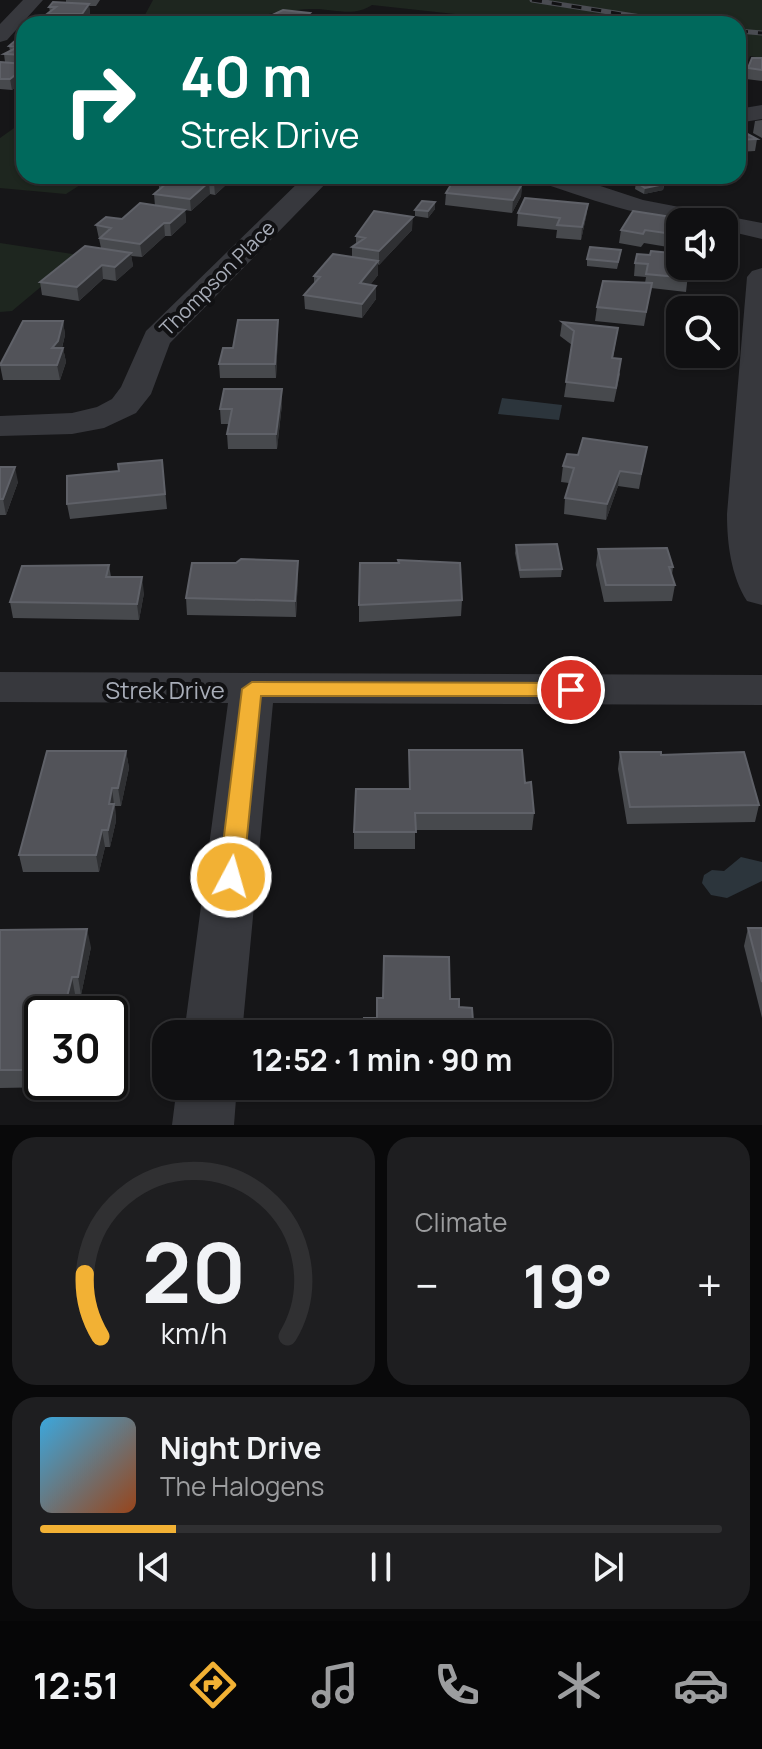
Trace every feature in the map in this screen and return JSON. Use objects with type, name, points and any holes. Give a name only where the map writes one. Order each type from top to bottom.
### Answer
[{"type":"street","points":[[19,16],[34,0]]},
{"type":"street","points":[[0,36],[16,19]]},
{"type":"street","name":"Thompson Place","points":[[0,426],[58,426],[87,422],[117,409],[133,396],[146,355],[157,338],[312,184]]},
{"type":"street","points":[[568,184],[624,203],[666,211]]},
{"type":"street","points":[[738,225],[762,231]]},
{"type":"street","points":[[762,277],[746,514],[747,543],[762,592]]},
{"type":"street","name":"Strek Drive","points":[[0,687],[762,690]]},
{"type":"street","points":[[215,1020],[252,689]]},
{"type":"street","points":[[203,1125],[206,1100]]},
{"type":"shaded area","points":[[153,0],[762,0],[762,58],[750,56],[746,65],[746,16],[473,16],[372,5],[350,12],[311,9],[262,16],[144,16]]},
{"type":"shaded area","points":[[16,127],[16,184],[82,184],[66,194],[0,188],[0,138]]},
{"type":"shaded area","points":[[0,243],[79,255],[12,311],[0,312]]},
{"type":"shaded area","points":[[502,398],[562,405],[559,420],[498,414]]},
{"type":"shaded area","points":[[741,857],[762,862],[762,881],[727,898],[711,895],[702,883],[704,875],[712,870],[724,871]]},
{"type":"building","points":[[53,2],[89,4],[82,14],[47,14],[56,7],[49,7]]},
{"type":"building","points":[[283,10],[310,13],[307,16],[270,16]]},
{"type":"building","points":[[752,58],[762,58],[762,70],[748,68]]},
{"type":"building","points":[[0,62],[16,63],[16,74],[10,79],[0,79]]},
{"type":"building","points":[[166,184],[207,184],[190,199],[154,194]]},
{"type":"building","points":[[451,184],[522,184],[513,200],[446,193]]},
{"type":"building","points":[[639,184],[664,184],[645,188]]},
{"type":"building","points":[[525,198],[588,204],[582,227],[557,225],[560,218],[518,213]]},
{"type":"building","points":[[422,201],[435,202],[428,211],[415,210]]},
{"type":"building","points":[[140,203],[185,210],[140,244],[100,238],[111,228],[96,225],[106,217],[122,219]]},
{"type":"building","points":[[374,211],[413,217],[379,251],[352,247],[365,238],[356,236]]},
{"type":"building","points":[[633,211],[666,216],[666,233],[645,230],[643,234],[621,230]]},
{"type":"building","points":[[85,246],[131,253],[115,267],[102,265],[77,287],[40,282]]},
{"type":"building","points":[[590,247],[621,250],[618,262],[587,259]]},
{"type":"building","points":[[651,251],[666,253],[666,276],[646,274],[648,264],[635,263],[637,254],[650,255]]},
{"type":"building","points":[[333,254],[378,261],[360,283],[376,286],[362,304],[304,295],[320,277],[314,276]]},
{"type":"building","points":[[603,281],[652,283],[646,312],[597,307]]},
{"type":"building","points":[[238,320],[278,320],[275,364],[219,364],[223,348],[233,348]]},
{"type":"building","points":[[23,321],[63,321],[58,341],[52,348],[63,348],[57,365],[0,365]]},
{"type":"building","points":[[562,322],[618,328],[612,358],[621,359],[616,388],[566,382],[574,331]]},
{"type":"building","points":[[224,389],[282,389],[276,434],[227,434],[232,409],[220,409]]},
{"type":"building","points":[[583,438],[647,447],[641,474],[620,471],[607,504],[565,498],[574,468],[563,466],[567,454],[578,455]]},
{"type":"building","points":[[162,460],[165,494],[67,504],[67,476],[119,471],[118,464]]},
{"type":"building","points":[[0,467],[15,467],[3,499],[0,499]]},
{"type":"building","points":[[557,544],[562,569],[520,570],[516,545]]},
{"type":"building","points":[[667,548],[675,585],[606,585],[598,549]]},
{"type":"building","points":[[241,559],[298,561],[295,601],[186,598],[192,563],[236,563]]},
{"type":"building","points":[[398,560],[460,563],[462,600],[359,605],[360,563],[399,563]]},
{"type":"building","points":[[109,565],[106,577],[142,577],[137,604],[10,602],[22,566]]},
{"type":"building","points":[[409,750],[522,750],[525,783],[531,782],[534,813],[415,813],[416,832],[354,832],[356,789],[410,789]]},
{"type":"building","points":[[47,751],[126,751],[118,788],[112,788],[109,804],[114,804],[108,830],[102,830],[96,855],[19,855]]},
{"type":"building","points":[[620,752],[661,752],[661,755],[744,752],[759,805],[630,807]]},
{"type":"building","points":[[748,928],[762,928],[762,982]]},
{"type":"building","points":[[87,929],[78,977],[72,977],[67,996],[24,996],[24,1070],[0,1070],[0,930]]},
{"type":"building","points":[[384,956],[449,957],[450,999],[459,999],[459,1007],[472,1008],[473,1020],[364,1020],[377,1018],[377,998],[383,998]]},
{"type":"railway","points":[[532,0],[635,16]]},
{"type":"railway","points":[[746,32],[762,33]]},
{"type":"route","points":[[231,877],[252,689],[571,690]]}]
